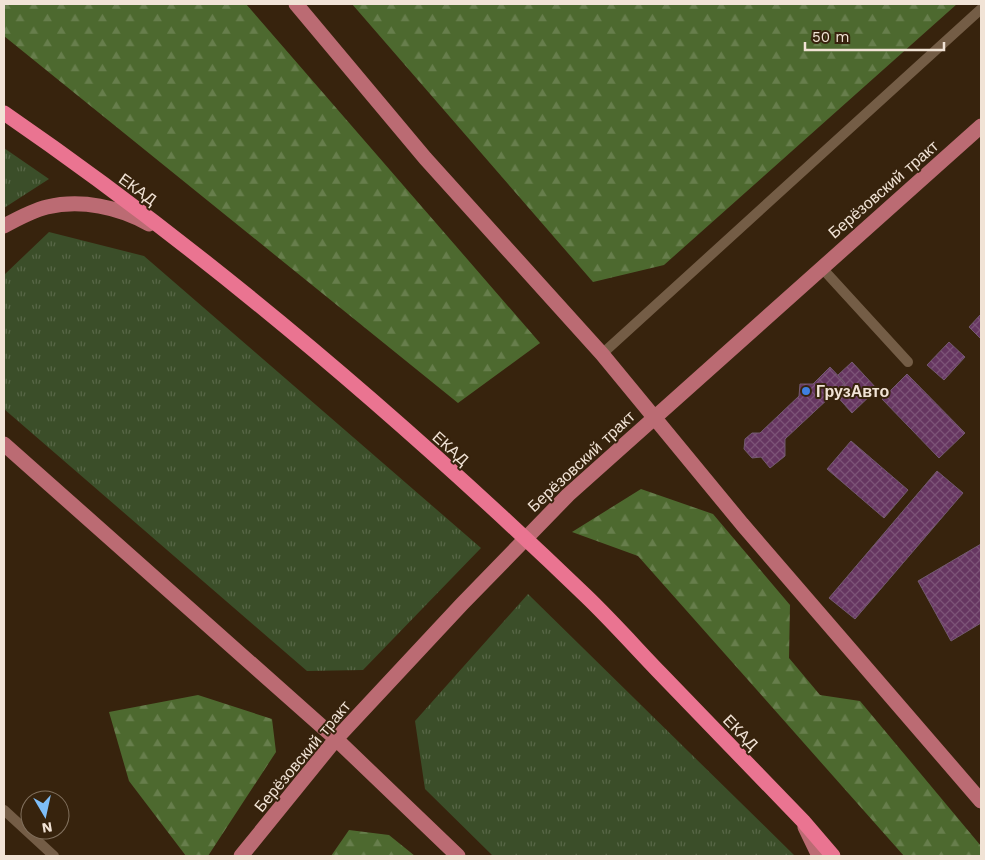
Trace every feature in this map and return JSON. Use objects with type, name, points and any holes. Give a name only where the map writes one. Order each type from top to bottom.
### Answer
[{"type":"highway","name":"ЕКАД","points":[[4,113],[176,239],[326,359],[471,488],[588,598],[803,821],[833,856]]},
{"type":"main road","points":[[296,4],[425,158],[602,354],[748,531],[981,801]]},
{"type":"main road","name":"Берёзовский тракт","points":[[241,856],[336,739],[568,495],[653,417],[981,126]]},
{"type":"main road","points":[[4,226],[46,207],[92,204],[136,216],[176,239]]},
{"type":"main road","points":[[4,444],[336,739],[458,856]]},
{"type":"main road","points":[[803,821],[819,856]]},
{"type":"lane","points":[[602,354],[981,9]]},
{"type":"lane","points":[[822,267],[908,362]]},
{"type":"lane","points":[[4,810],[54,856]]},
{"type":"green space","points":[[4,4],[246,4],[540,343],[458,403],[4,36]]},
{"type":"green space","points":[[352,4],[957,4],[664,265],[593,282]]},
{"type":"green space","points":[[4,148],[49,179],[4,208]]},
{"type":"green space","points":[[49,232],[144,256],[481,548],[363,670],[307,671],[4,409],[4,275]]},
{"type":"green space","points":[[641,489],[713,514],[790,605],[789,658],[820,695],[860,701],[981,846],[981,856],[904,856],[638,556],[572,532]]},
{"type":"green space","points":[[528,594],[795,856],[493,856],[425,789],[415,721]]},
{"type":"green space","points":[[198,695],[272,719],[276,752],[208,856],[186,856],[129,781],[109,712]]},
{"type":"green space","points":[[349,830],[389,835],[415,856],[331,856]]},
{"type":"building","points":[[981,314],[981,339],[969,327]]},
{"type":"building","points":[[949,342],[965,357],[944,380],[927,365]]},
{"type":"building","points":[[852,362],[877,389],[852,413],[834,393],[845,383],[838,375]]},
{"type":"building","points":[[830,367],[845,383],[785,439],[785,456],[770,468],[761,457],[752,458],[744,449],[745,439],[752,433],[760,433],[799,396],[800,384],[813,384]]},
{"type":"building","points":[[907,374],[965,433],[939,458],[882,399]]},
{"type":"building","points":[[851,441],[908,490],[884,518],[827,469]]},
{"type":"building","points":[[937,471],[963,493],[855,619],[829,598]]},
{"type":"building","points":[[981,544],[981,623],[951,641],[918,581]]},
{"type":"place","name":"ГрузАвто","points":[[806,391]]}]
